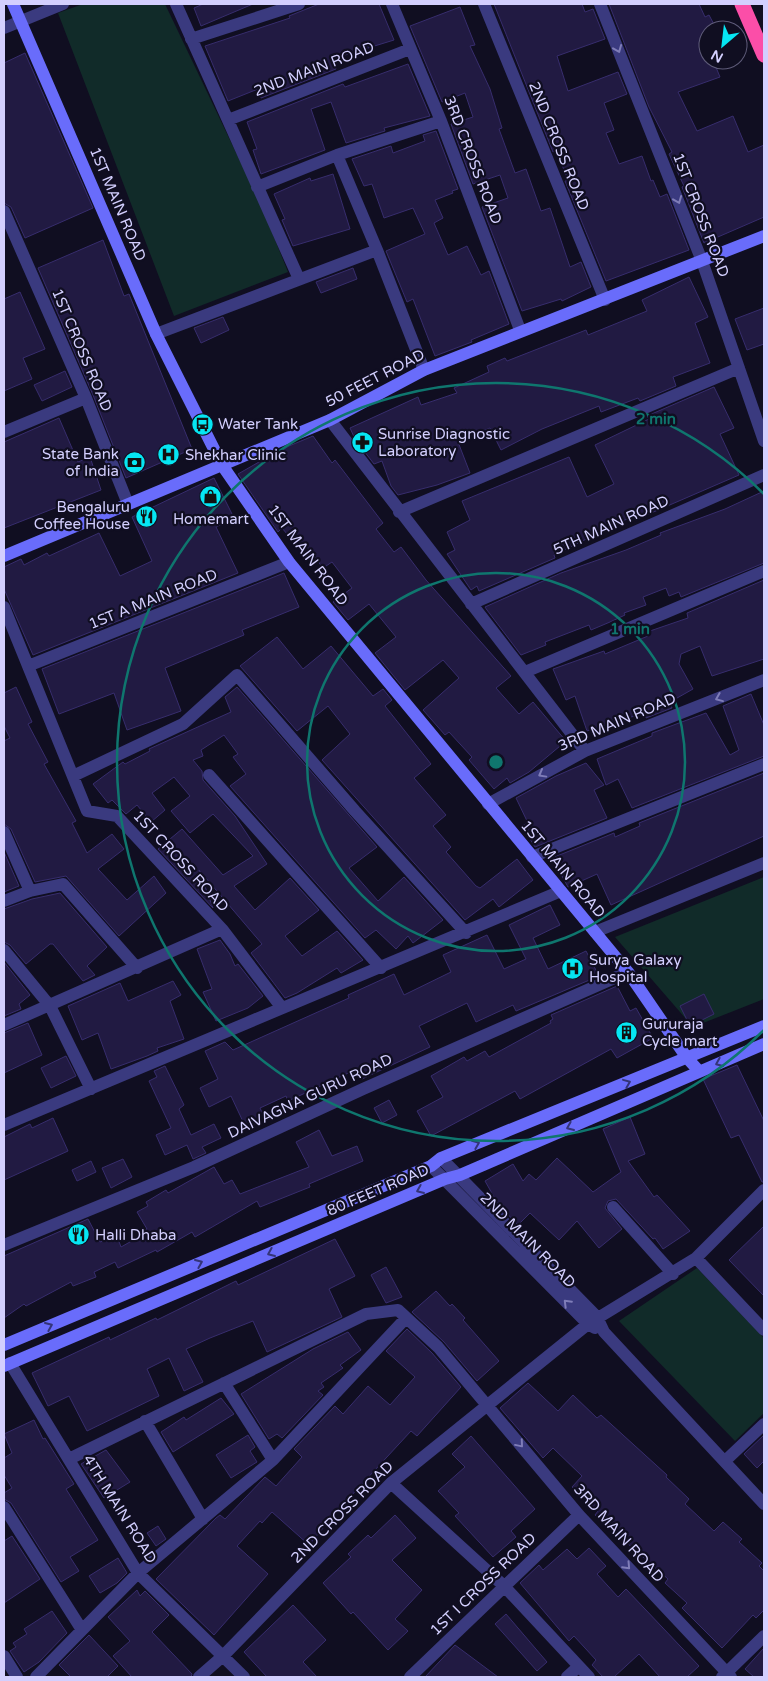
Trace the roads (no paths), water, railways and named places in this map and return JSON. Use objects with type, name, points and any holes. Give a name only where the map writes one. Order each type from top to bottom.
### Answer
[{"type":"highway","points":[[742,4],[764,55]]},
{"type":"street","name":"1ST MAIN ROAD","points":[[13,4],[156,334],[222,465],[289,562],[628,972],[699,1071]]},
{"type":"street","points":[[4,28],[63,4]]},
{"type":"street","points":[[176,4],[299,279]]},
{"type":"street","points":[[191,39],[299,4]]},
{"type":"street","name":"3RD CROSS ROAD","points":[[392,4],[441,121],[520,330]]},
{"type":"street","name":"2ND CROSS ROAD","points":[[484,4],[605,300]]},
{"type":"street","name":"1ST CROSS ROAD","points":[[600,4],[702,261],[764,441]]},
{"type":"street","name":"2ND MAIN ROAD","points":[[228,120],[410,49]]},
{"type":"street","points":[[257,187],[337,155],[441,121]]},
{"type":"street","points":[[337,155],[424,370]]},
{"type":"street","name":"1ST CROSS ROAD","points":[[4,211],[86,398],[128,504]]},
{"type":"street","name":"50 FEET ROAD","points":[[4,556],[330,420],[424,370],[520,330],[605,300],[764,236]]},
{"type":"street","points":[[156,334],[377,250]]},
{"type":"street","points":[[399,512],[739,368]]},
{"type":"street","points":[[5,427],[86,398]]},
{"type":"street","points":[[330,420],[585,751]]},
{"type":"street","name":"5TH MAIN ROAD","points":[[471,604],[764,475]]},
{"type":"street","name":"1ST A MAIN ROAD","points":[[28,666],[289,562]]},
{"type":"street","points":[[525,672],[764,571]]},
{"type":"street","name":"1ST CROSS ROAD","points":[[4,607],[87,811],[117,816],[222,928],[282,1008]]},
{"type":"street","points":[[73,776],[183,724],[237,674],[355,811],[466,933]]},
{"type":"street","name":"3RD MAIN ROAD","points":[[488,804],[585,751],[764,681]]},
{"type":"street","points":[[532,857],[764,764]]},
{"type":"street","points":[[209,775],[381,968]]},
{"type":"street","points":[[4,832],[30,892]]},
{"type":"street","points":[[595,932],[764,864]]},
{"type":"street","points":[[4,901],[63,884],[137,968]]},
{"type":"street","points":[[4,1125],[466,933],[561,891]]},
{"type":"street","points":[[4,1025],[137,968],[222,928]]},
{"type":"street","points":[[4,950],[50,1006],[91,1089]]},
{"type":"street","name":"DAIVAGNA GURU ROAD","points":[[4,1246],[194,1168],[362,1089],[628,972]]},
{"type":"street","name":"80 FEET ROAD","points":[[4,1345],[430,1166],[441,1158],[764,1026]]},
{"type":"street","name":"80 FEET ROAD","points":[[7,1364],[445,1179],[460,1175],[764,1044]]},
{"type":"street","name":"2ND MAIN ROAD","points":[[441,1158],[460,1175],[593,1321]]},
{"type":"street","name":"2ND MAIN ROAD","points":[[430,1166],[604,1332],[764,1504]]},
{"type":"street","points":[[764,1190],[696,1258],[764,1330]]},
{"type":"street","points":[[614,1207],[673,1274]]},
{"type":"street","name":"2ND CROSS ROAD","points":[[199,1677],[223,1656],[391,1482],[489,1406],[593,1321],[673,1274],[696,1258]]},
{"type":"street","points":[[36,1677],[138,1572],[273,1460],[406,1318],[398,1310],[366,1314],[69,1459]]},
{"type":"street","name":"3RD MAIN ROAD","points":[[406,1318],[438,1347],[579,1515],[727,1676]]},
{"type":"street","name":"4TH MAIN ROAD","points":[[7,1364],[69,1459],[138,1572],[244,1677]]},
{"type":"street","points":[[224,1383],[273,1460]]},
{"type":"street","points":[[145,1422],[202,1519]]},
{"type":"street","points":[[725,1461],[764,1424]]},
{"type":"street","points":[[391,1482],[504,1586],[588,1677]]},
{"type":"street","points":[[4,1507],[82,1630]]},
{"type":"street","name":"1ST I CROSS ROAD","points":[[410,1677],[579,1515]]},
{"type":"street","points":[[727,1676],[764,1636]]},
{"type":"street","points":[[4,1656],[17,1677]]},
{"type":"street","points":[[567,1677],[578,1667]]},
{"type":"place","name":"Water Tank","points":[[202,424]]},
{"type":"place","name":"Sunrise Diagnostic Laboratory","points":[[362,443]]},
{"type":"place","name":"Shekhar Clinic","points":[[169,455]]},
{"type":"place","name":"State Bank of India","points":[[135,463]]},
{"type":"place","name":"Homemart","points":[[211,496]]},
{"type":"place","name":"Bengaluru Coffee House","points":[[146,516]]},
{"type":"place","name":"Surya Galaxy Hospital","points":[[573,969]]},
{"type":"place","name":"Gururaja Cycle mart","points":[[626,1033]]},
{"type":"place","name":"Halli Dhaba","points":[[79,1235]]}]
